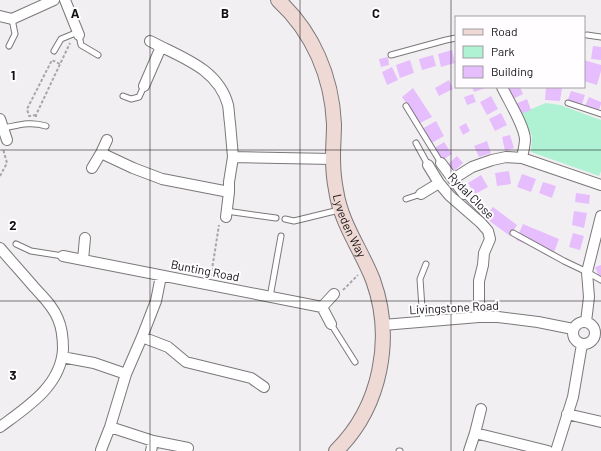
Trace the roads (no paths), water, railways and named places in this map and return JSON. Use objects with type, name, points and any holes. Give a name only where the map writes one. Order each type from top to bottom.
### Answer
[{"type":"street","points":[[0,16],[12,19],[54,0]]},
{"type":"street","points":[[65,0],[79,33]]},
{"type":"street","name":"Lyveden Way","points":[[278,0],[293,15],[304,30],[321,62],[332,104],[334,124],[333,159],[336,190],[340,210],[373,280],[383,325],[382,352],[379,372],[371,398],[358,424],[336,451]]},
{"type":"street","points":[[150,41],[194,63],[207,72],[224,92],[228,106],[233,157],[226,214]]},
{"type":"street","points":[[144,86],[161,47]]},
{"type":"street","points":[[502,88],[518,119],[525,139],[522,158]]},
{"type":"street","points":[[2,124],[7,140]]},
{"type":"street","points":[[92,168],[107,140]]},
{"type":"street","points":[[101,153],[133,168],[162,179],[229,192]]},
{"type":"street","points":[[233,157],[333,159]]},
{"type":"street","points":[[453,179],[472,167],[506,157],[522,158],[601,185]]},
{"type":"street","points":[[441,163],[464,194]]},
{"type":"street","name":"Rydal Close","points":[[428,165],[439,183],[450,196],[488,231],[490,239],[484,253],[479,281],[479,317]]},
{"type":"street","points":[[421,194],[439,183]]},
{"type":"street","points":[[586,322],[589,297],[588,272],[601,216]]},
{"type":"street","points":[[82,260],[85,238]]},
{"type":"street","points":[[0,248],[49,304],[58,319],[63,338],[62,357],[56,373],[46,389],[33,403],[0,427]]},
{"type":"street","name":"Bunting Road","points":[[63,256],[322,307]]},
{"type":"street","points":[[100,450],[110,427],[126,374],[156,301],[161,276]]},
{"type":"street","points":[[331,324],[322,307],[334,294]]},
{"type":"street","name":"Livingstone Road","points":[[383,325],[479,317],[498,317],[573,329]]},
{"type":"street","points":[[586,322],[592,326],[598,336],[588,344],[582,344],[574,339],[572,333],[573,329],[577,324],[586,322]]},
{"type":"street","points":[[142,337],[168,347],[186,362],[251,378],[264,387]]},
{"type":"street","points":[[556,451],[573,397],[582,344]]},
{"type":"street","points":[[62,357],[94,363],[126,374]]},
{"type":"street","points":[[469,451],[481,409]]},
{"type":"street","points":[[567,414],[601,422]]},
{"type":"street","points":[[110,427],[152,446],[188,448],[187,451]]},
{"type":"street","points":[[475,433],[548,451]]},
{"type":"lane","points":[[8,46],[15,34],[12,19]]},
{"type":"lane","points":[[54,51],[61,39],[79,33],[81,45],[98,54]]},
{"type":"lane","points":[[587,35],[601,37]]},
{"type":"lane","points":[[391,55],[455,38]]},
{"type":"lane","points":[[123,96],[132,99],[139,97],[144,86]]},
{"type":"lane","points":[[568,103],[601,114]]},
{"type":"lane","points":[[406,106],[441,163]]},
{"type":"lane","points":[[2,124],[30,123],[46,126]]},
{"type":"lane","points":[[416,143],[428,165]]},
{"type":"lane","points":[[406,199],[421,194]]},
{"type":"lane","points":[[464,194],[485,215]]},
{"type":"lane","points":[[285,219],[294,221],[340,210]]},
{"type":"lane","points":[[226,214],[276,218]]},
{"type":"lane","points":[[513,233],[601,280]]},
{"type":"lane","points":[[270,297],[281,236]]},
{"type":"lane","points":[[16,244],[31,251],[63,256]]},
{"type":"lane","points":[[423,322],[420,279],[426,264]]},
{"type":"lane","points":[[331,324],[355,362]]}]
